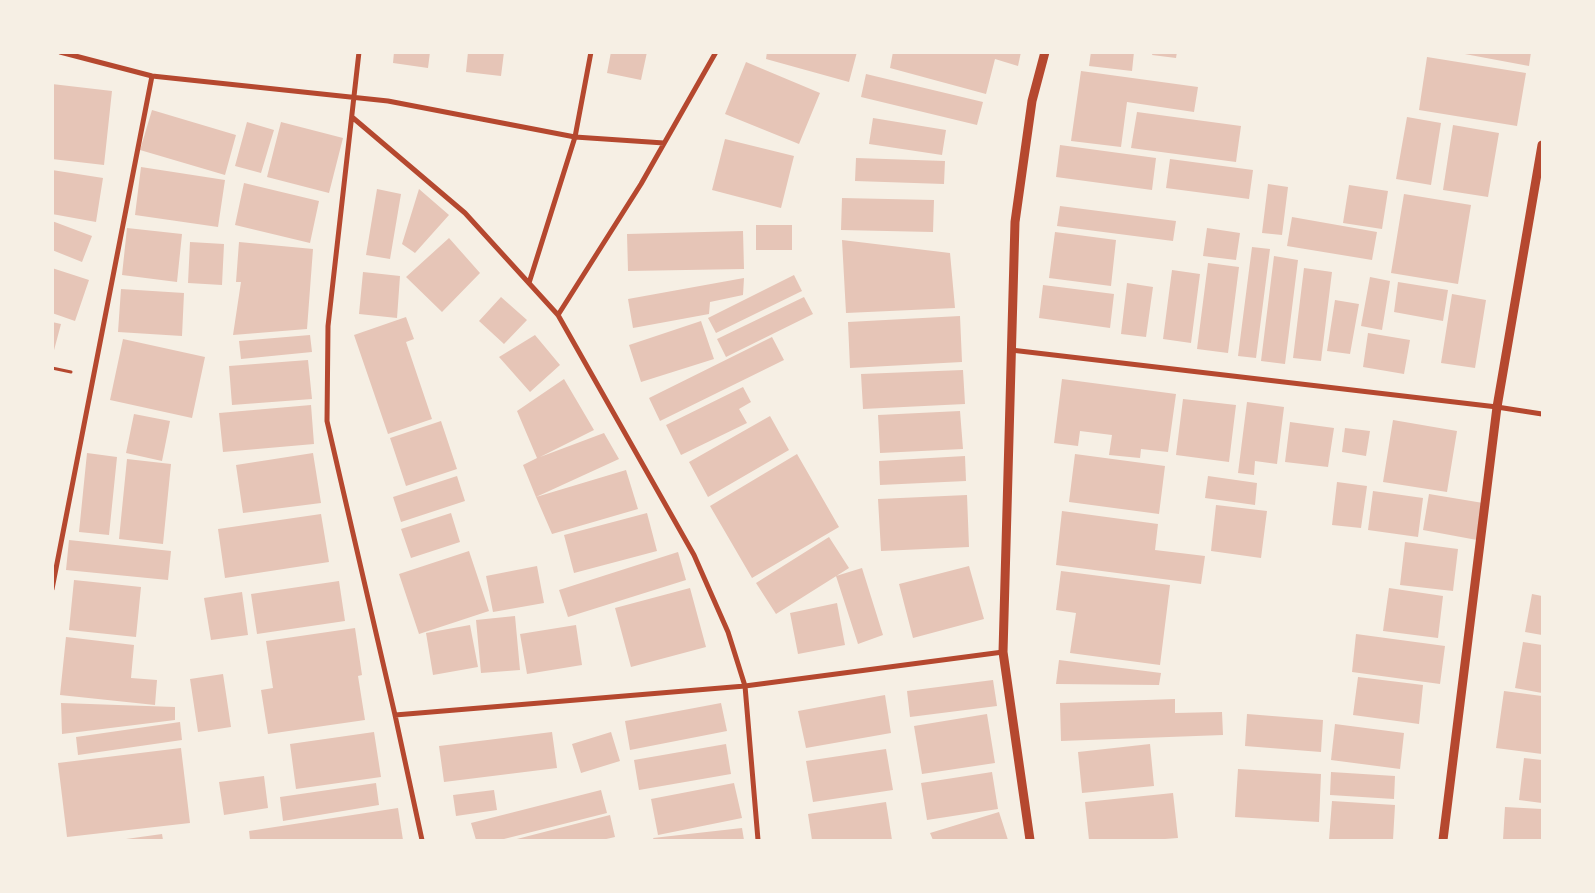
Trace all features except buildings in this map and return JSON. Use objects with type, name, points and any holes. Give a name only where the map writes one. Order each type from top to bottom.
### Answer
[{"type":"street","points":[[60,52],[152,76],[388,101],[575,137],[664,143]]},
{"type":"street","points":[[359,52],[328,326],[327,421],[396,715],[422,840]]},
{"type":"street","points":[[529,283],[575,137],[591,52]]},
{"type":"street","points":[[558,315],[664,143],[716,52]]},
{"type":"street","points":[[1030,840],[1003,652],[1015,222],[1032,101],[1046,52]]},
{"type":"street","points":[[52,589],[152,76]]},
{"type":"street","points":[[352,117],[465,213],[558,315],[694,555],[728,632],[745,686],[758,840]]},
{"type":"street","points":[[1443,840],[1497,406],[1542,145]]},
{"type":"street","points":[[1010,350],[1497,406],[1542,414]]},
{"type":"street","points":[[396,715],[745,686],[1003,652]]}]
